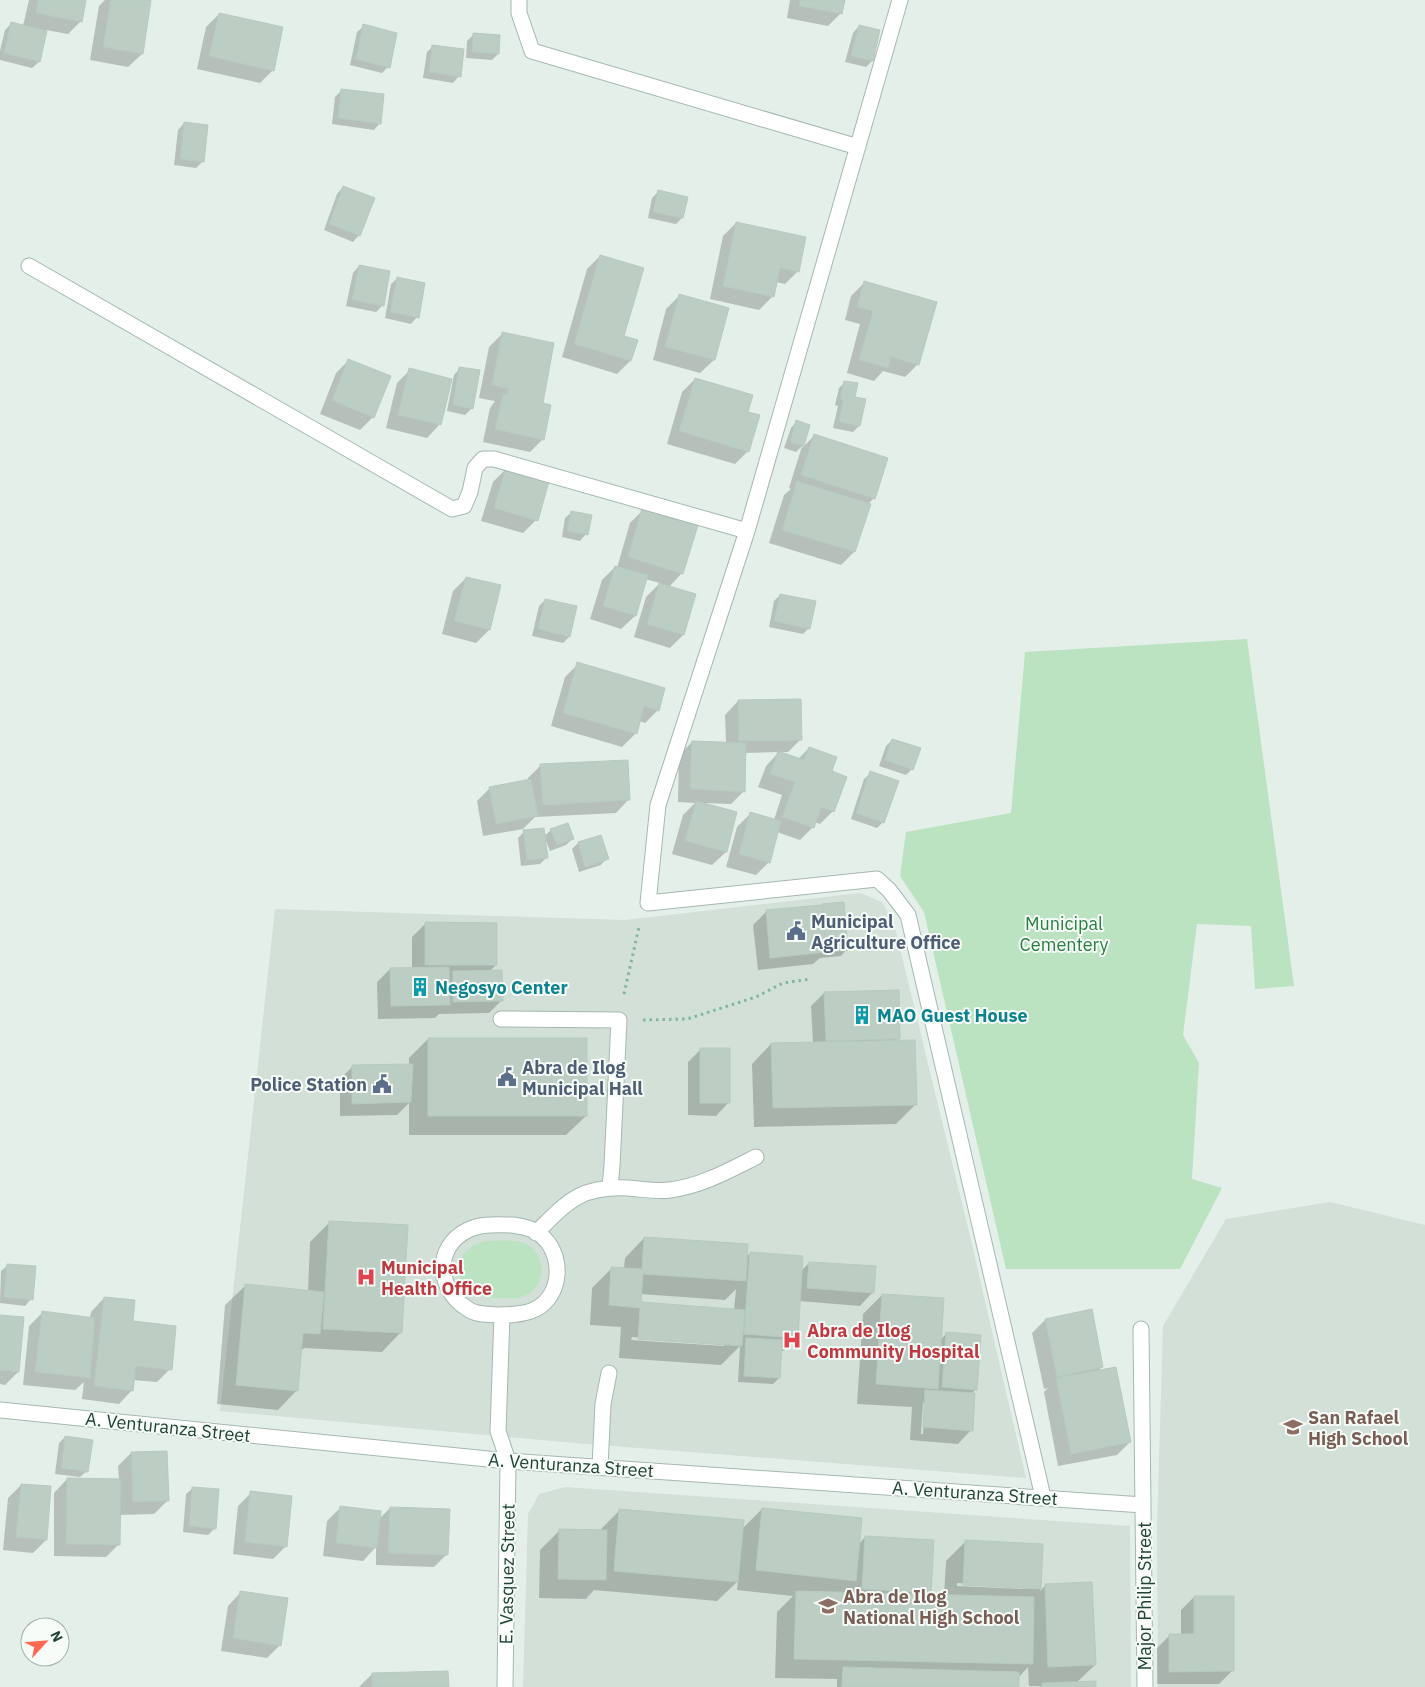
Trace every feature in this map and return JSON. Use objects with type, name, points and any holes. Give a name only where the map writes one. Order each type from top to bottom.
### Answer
[{"type":"street","points":[[519,0],[519,14],[532,51],[858,148]]},
{"type":"street","points":[[900,0],[747,531],[658,805],[648,903],[877,879],[890,890],[908,914],[1043,1497]]},
{"type":"street","points":[[29,266],[452,509],[464,506],[470,492],[475,468],[483,458],[494,458],[747,531]]},
{"type":"street","points":[[501,1019],[618,1020],[610,1187]]},
{"type":"street","points":[[536,1233],[575,1197],[590,1190],[610,1187],[669,1190],[710,1181],[756,1158]]},
{"type":"street","points":[[513,1225],[529,1227],[536,1233],[544,1237],[554,1251],[558,1268],[556,1285],[547,1300],[533,1310],[502,1315],[472,1312],[457,1303],[447,1289],[443,1272],[446,1255],[455,1240],[468,1229],[484,1226],[513,1225]]},
{"type":"street","name":"E. Vasquez Street","points":[[502,1315],[498,1431],[508,1461],[505,1687]]},
{"type":"street","name":"Major Philip Street","points":[[1142,1329],[1145,1687]]},
{"type":"street","points":[[600,1467],[603,1404],[609,1373]]},
{"type":"street","name":"A. Venturanza Street","points":[[0,1410],[508,1461],[1143,1505]]},
{"type":"path","points":[[648,903],[638,931],[618,1020],[687,1019],[756,997],[783,983],[811,979]]},
{"type":"shaded area","points":[[860,893],[882,902],[894,924],[970,1236],[1026,1478],[586,1444],[220,1411],[275,909],[625,920]]},
{"type":"shaded area","name":"San Rafael High School","points":[[1330,1202],[1425,1225],[1425,1687],[1158,1687],[1157,1528],[1163,1326],[1226,1219]]},
{"type":"shaded area","name":"Abra de Ilog National High School","points":[[565,1487],[1130,1526],[1131,1687],[523,1687],[528,1514],[539,1494]]},
{"type":"green space","name":"Municipal Cementery","points":[[1247,639],[1294,986],[1255,989],[1251,926],[1197,924],[1183,1035],[1199,1063],[1192,1179],[1222,1188],[1180,1269],[1006,1269],[924,912],[900,876],[906,832],[1011,813],[1025,652]]},
{"type":"green space","points":[[505,1240],[524,1243],[537,1254],[542,1269],[538,1284],[533,1290],[518,1298],[496,1298],[474,1294],[463,1285],[459,1269],[464,1254],[471,1247],[486,1241]]},
{"type":"building","points":[[38,0],[86,0],[82,22],[36,13]]},
{"type":"building","points":[[111,0],[151,0],[143,54],[103,47]]},
{"type":"building","points":[[800,0],[845,0],[842,14],[799,6]]},
{"type":"building","points":[[219,13],[283,27],[274,71],[209,56]]},
{"type":"building","points":[[11,22],[47,31],[40,62],[4,53]]},
{"type":"building","points":[[363,24],[397,33],[390,68],[356,59]]},
{"type":"building","points":[[859,25],[880,30],[873,61],[851,56]]},
{"type":"building","points":[[473,33],[500,35],[499,54],[472,52]]},
{"type":"building","points":[[432,45],[464,49],[461,77],[429,72]]},
{"type":"building","points":[[341,89],[384,94],[381,124],[338,118]]},
{"type":"building","points":[[184,122],[208,125],[204,162],[180,159]]},
{"type":"building","points":[[343,186],[375,198],[360,236],[329,224]]},
{"type":"building","points":[[658,190],[688,197],[683,218],[653,212]]},
{"type":"building","points":[[736,222],[806,237],[799,272],[780,268],[774,297],[723,286]]},
{"type":"building","points":[[600,255],[644,268],[624,336],[638,340],[631,361],[574,344]]},
{"type":"building","points":[[359,265],[390,271],[384,306],[352,300]]},
{"type":"building","points":[[397,277],[425,283],[419,318],[390,312]]},
{"type":"building","points":[[864,281],[937,302],[919,365],[891,357],[888,368],[859,360],[873,311],[857,307]]},
{"type":"building","points":[[679,294],[729,308],[715,360],[665,347]]},
{"type":"building","points":[[502,332],[554,343],[543,403],[551,405],[544,440],[495,429],[503,394],[507,395],[508,389],[492,385]]},
{"type":"building","points":[[348,359],[391,376],[374,418],[332,400]]},
{"type":"building","points":[[459,367],[480,370],[473,409],[453,405]]},
{"type":"building","points":[[409,368],[452,379],[441,425],[398,415]]},
{"type":"building","points":[[695,378],[753,395],[748,412],[760,415],[749,452],[679,431]]},
{"type":"building","points":[[844,381],[858,383],[855,397],[866,399],[860,426],[839,422],[843,400],[840,399]]},
{"type":"building","points":[[796,420],[810,425],[804,446],[790,442]]},
{"type":"building","points":[[814,434],[888,458],[875,499],[801,475]]},
{"type":"building","points":[[506,467],[549,481],[538,521],[494,508]]},
{"type":"building","points":[[797,481],[871,504],[855,552],[782,530]]},
{"type":"building","points":[[642,508],[698,525],[683,574],[628,557]]},
{"type":"building","points":[[571,511],[592,515],[588,535],[567,531]]},
{"type":"building","points":[[615,566],[648,575],[636,616],[603,606]]},
{"type":"building","points":[[466,577],[501,585],[490,630],[454,621]]},
{"type":"building","points":[[659,583],[696,594],[684,635],[647,624]]},
{"type":"building","points":[[780,594],[816,601],[810,629],[774,621]]},
{"type":"building","points":[[545,599],[577,606],[570,637],[538,629]]},
{"type":"building","points":[[577,662],[665,688],[659,711],[644,706],[637,734],[563,713]]},
{"type":"building","points":[[801,699],[802,740],[739,741],[738,700]]},
{"type":"building","points":[[892,739],[921,748],[913,770],[885,760]]},
{"type":"building","points":[[692,741],[746,743],[745,792],[690,789]]},
{"type":"building","points":[[809,747],[837,757],[832,771],[847,777],[834,812],[821,807],[814,828],[782,817],[795,782],[770,774],[778,751],[804,760]]},
{"type":"building","points":[[628,760],[630,800],[543,805],[540,764]]},
{"type":"building","points":[[870,771],[899,781],[884,823],[856,813]]},
{"type":"building","points":[[531,779],[538,816],[496,824],[489,787]]},
{"type":"building","points":[[696,801],[737,812],[727,852],[685,841]]},
{"type":"building","points":[[750,812],[781,821],[770,863],[739,854]]},
{"type":"building","points":[[568,823],[574,839],[557,845],[550,829]]},
{"type":"building","points":[[544,828],[548,858],[527,860],[523,830]]},
{"type":"building","points":[[601,835],[609,859],[585,867],[578,842]]},
{"type":"building","points":[[844,902],[848,950],[827,952],[822,904]]},
{"type":"building","name":"Municipal Agriculture Office","points":[[822,905],[827,952],[770,958],[766,910]]},
{"type":"building","points":[[425,922],[497,923],[497,965],[425,965]]},
{"type":"building","name":"Negosyo Center","points":[[449,967],[450,1005],[391,1006],[390,968]]},
{"type":"building","points":[[502,970],[503,1001],[453,1002],[453,971]]},
{"type":"building","name":"MAO Guest House","points":[[899,990],[900,1039],[826,1041],[824,992]]},
{"type":"building","name":"Abra de Ilog Municipal Hall","points":[[428,1038],[587,1038],[587,1116],[428,1116]]},
{"type":"building","points":[[915,1040],[917,1105],[773,1108],[771,1043]]},
{"type":"building","points":[[700,1048],[730,1048],[730,1103],[700,1103]]},
{"type":"building","name":"Police Station","points":[[413,1064],[411,1102],[352,1104],[352,1065]]},
{"type":"building","name":"Municipal Health Office","points":[[329,1221],[408,1225],[402,1333],[323,1329]]},
{"type":"building","points":[[644,1237],[748,1244],[746,1281],[643,1274],[641,1302],[745,1310],[742,1346],[638,1339],[640,1308],[609,1305],[611,1267],[642,1269]]},
{"type":"building","points":[[750,1252],[803,1256],[798,1338],[744,1334]]},
{"type":"building","points":[[809,1262],[876,1266],[874,1293],[807,1288]]},
{"type":"building","points":[[7,1264],[36,1266],[33,1300],[4,1297]]},
{"type":"building","points":[[245,1284],[324,1292],[320,1334],[303,1333],[298,1391],[236,1385]]},
{"type":"building","points":[[882,1294],[944,1298],[938,1389],[876,1384]]},
{"type":"building","points":[[104,1297],[135,1300],[133,1321],[176,1326],[172,1370],[136,1366],[133,1391],[94,1386]]},
{"type":"building","points":[[1092,1309],[1103,1367],[1057,1377],[1045,1319]]},
{"type":"building","points":[[42,1311],[95,1318],[90,1378],[35,1372]]},
{"type":"building","points":[[0,1315],[24,1317],[19,1372],[0,1370]]},
{"type":"building","points":[[946,1332],[981,1335],[977,1390],[942,1387]]},
{"type":"building","points":[[746,1338],[782,1340],[780,1378],[744,1376]]},
{"type":"building","points":[[1116,1367],[1131,1442],[1071,1454],[1056,1378]]},
{"type":"building","points":[[925,1390],[975,1393],[973,1431],[923,1427]]},
{"type":"building","points":[[65,1436],[93,1440],[88,1472],[61,1468]]},
{"type":"building","points":[[167,1451],[169,1501],[133,1502],[131,1452]]},
{"type":"building","points":[[67,1478],[121,1479],[120,1545],[66,1544]]},
{"type":"building","points":[[21,1484],[51,1486],[47,1540],[16,1537]]},
{"type":"building","points":[[192,1487],[219,1489],[216,1529],[189,1526]]},
{"type":"building","points":[[250,1491],[292,1496],[287,1547],[245,1542]]},
{"type":"building","points":[[340,1506],[381,1511],[377,1548],[336,1543]]},
{"type":"building","points":[[390,1507],[450,1509],[448,1555],[388,1553]]},
{"type":"building","points":[[762,1508],[862,1518],[856,1581],[756,1570]]},
{"type":"building","points":[[619,1509],[744,1520],[738,1582],[614,1571]]},
{"type":"building","points":[[559,1529],[607,1530],[606,1580],[558,1579]]},
{"type":"building","points":[[865,1536],[934,1540],[931,1593],[862,1589]]},
{"type":"building","points":[[965,1540],[1043,1544],[1041,1589],[963,1585]]},
{"type":"building","points":[[1092,1582],[1096,1665],[1048,1667],[1045,1584]]},
{"type":"building","points":[[240,1591],[288,1598],[281,1646],[233,1638]]},
{"type":"building","points":[[796,1591],[1034,1597],[1033,1664],[794,1659]]},
{"type":"building","points":[[1194,1596],[1234,1596],[1234,1671],[1169,1672],[1169,1634],[1194,1634]]},
{"type":"building","points":[[843,1667],[1019,1672],[1019,1687],[842,1687]]},
{"type":"building","points":[[448,1671],[449,1687],[372,1687],[372,1673]]},
{"type":"building","points":[[1096,1681],[1096,1687],[1042,1687],[1042,1683]]},
{"type":"place","name":"Municipal Agriculture Office","points":[[796,931]]},
{"type":"place","name":"Negosyo Center","points":[[420,987]]},
{"type":"place","name":"MAO Guest House","points":[[862,1015]]},
{"type":"place","name":"Abra de Ilog Municipal Hall","points":[[507,1077]]},
{"type":"place","name":"Police Station","points":[[382,1084]]},
{"type":"place","name":"Municipal Health Office","points":[[366,1277]]},
{"type":"place","name":"Abra de Ilog Community Hospital","points":[[792,1340]]},
{"type":"place","name":"San Rafael High School","points":[[1293,1427]]},
{"type":"place","name":"Abra de Ilog National High School","points":[[828,1606]]}]
